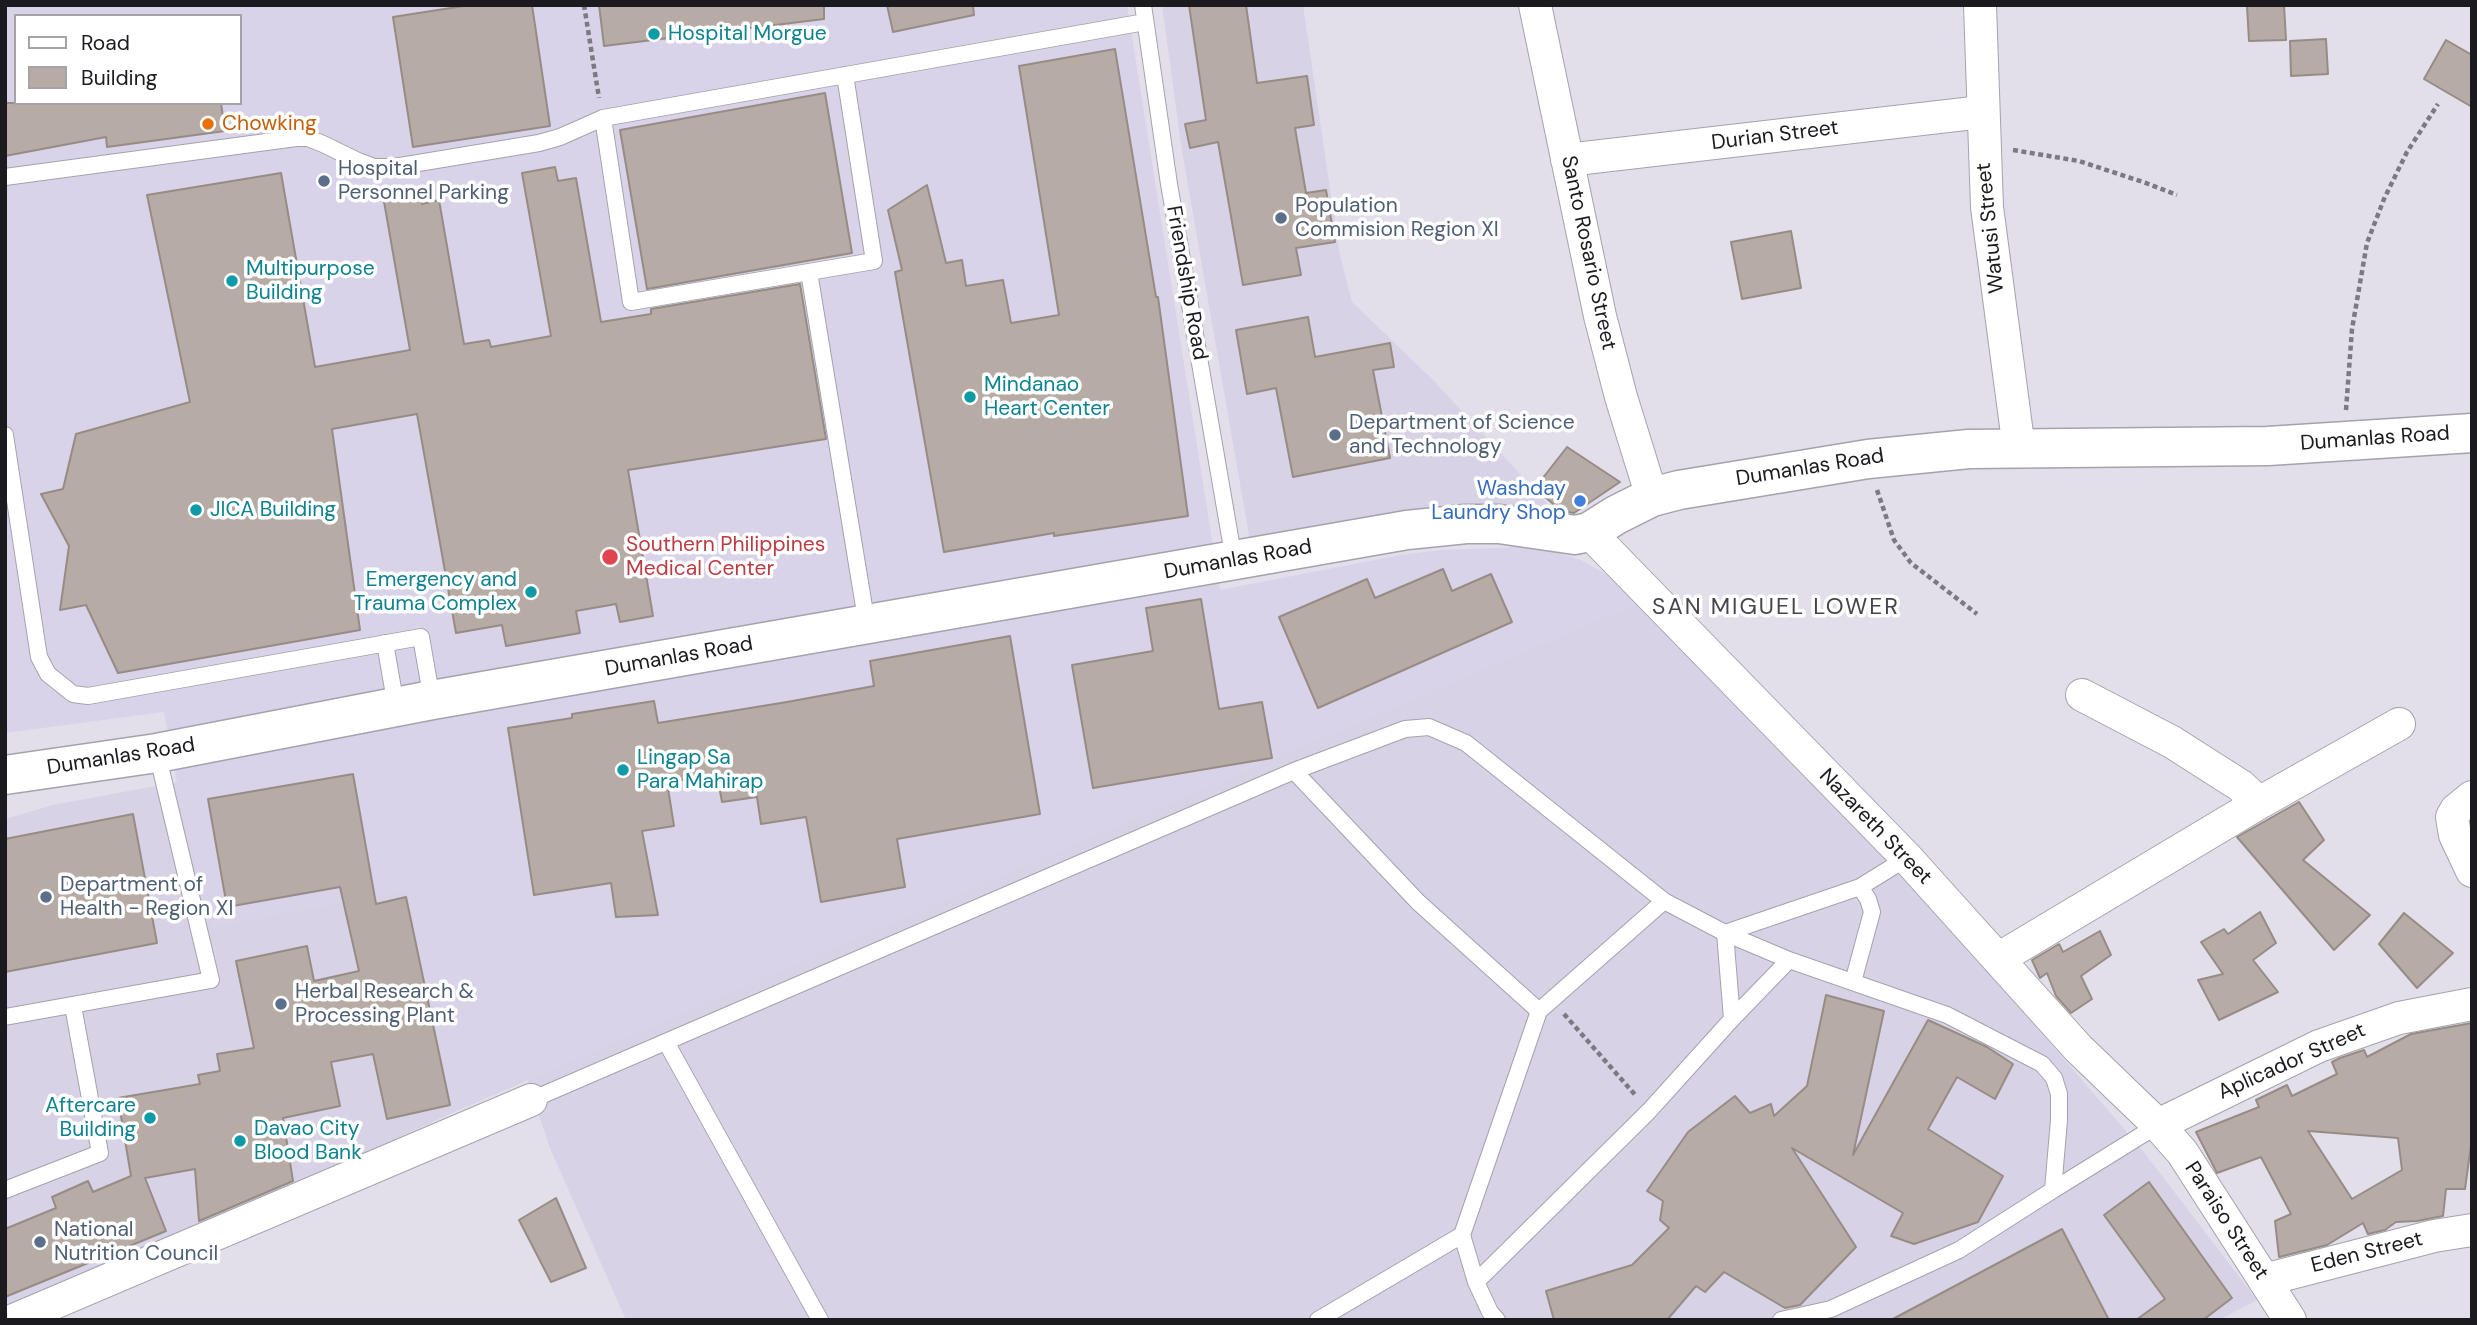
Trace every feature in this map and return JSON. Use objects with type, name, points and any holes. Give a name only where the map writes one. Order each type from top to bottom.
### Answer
[{"type":"main road","name":"Dumanlas Road","points":[[5,775],[157,753],[414,703],[1407,530],[1466,524],[1532,527],[1574,535],[1589,532],[1652,497],[1738,479],[1868,459],[1930,451],[2211,447],[2472,433]]},
{"type":"street","name":"Santo Rosario Street","points":[[1535,5],[1600,316],[1621,397],[1652,497]]},
{"type":"street","name":"Watusi Street","points":[[1980,5],[1987,206],[2019,449]]},
{"type":"street","name":"Durian Street","points":[[1567,160],[1982,112]]},
{"type":"street","name":"Nazareth Street","points":[[1589,532],[1907,858],[2078,1048],[2158,1125]]},
{"type":"street","points":[[2082,695],[2172,742],[2241,786],[2259,803]]},
{"type":"street","points":[[1998,959],[2259,803],[2399,724]]},
{"type":"street","points":[[2472,797],[2455,810],[2452,817],[2455,835],[2472,871]]},
{"type":"street","name":"Aplicador Street","points":[[2158,1125],[2319,1046],[2399,1018],[2472,1004]]},
{"type":"street","points":[[14,1320],[531,1100]]},
{"type":"street","name":"Paraiso Street","points":[[2158,1125],[2194,1169],[2290,1320]]},
{"type":"street","name":"Eden Street","points":[[2264,1280],[2434,1236],[2472,1230]]},
{"type":"lane","name":"Friendship Road","points":[[1143,5],[1169,184],[1234,560]]},
{"type":"lane","points":[[5,177],[296,138],[308,138],[374,167],[394,167],[539,143],[560,138],[603,118],[1145,22]]},
{"type":"lane","points":[[603,118],[631,302],[874,261],[845,75]]},
{"type":"lane","points":[[809,272],[867,625]]},
{"type":"lane","points":[[5,435],[38,657],[48,674],[74,694],[88,696],[421,637],[414,703]]},
{"type":"lane","points":[[385,643],[414,703]]},
{"type":"lane","points":[[531,1100],[1294,771],[1405,729],[1429,727],[1466,743],[1664,901],[1725,933],[1789,960],[1947,1015],[2042,1064],[2054,1078],[2059,1094],[2053,1190]]},
{"type":"lane","points":[[5,1017],[211,980],[157,753]]},
{"type":"lane","points":[[1294,771],[1418,902],[1546,1006]]},
{"type":"lane","points":[[1725,933],[1860,887],[1907,858]]},
{"type":"lane","points":[[1853,982],[1872,912],[1860,887]]},
{"type":"lane","points":[[1497,1320],[1489,1312],[1476,1282],[1462,1235],[1546,1006],[1664,901]]},
{"type":"lane","points":[[1725,933],[1732,1019]]},
{"type":"lane","points":[[1476,1282],[1649,1111],[1789,960]]},
{"type":"lane","points":[[5,1190],[100,1153],[73,1006]]},
{"type":"lane","points":[[666,1042],[820,1320]]},
{"type":"lane","points":[[1781,1320],[1831,1309],[1959,1250],[2158,1125]]},
{"type":"lane","points":[[1318,1320],[1462,1235]]},
{"type":"lane","points":[[1822,1294],[1831,1309]]},
{"type":"path","points":[[584,5],[603,118]]},
{"type":"path","points":[[2343,442],[2352,329],[2367,243],[2401,164],[2438,104]]},
{"type":"path","points":[[1984,148],[2040,153],[2078,161],[2177,195]]},
{"type":"path","points":[[1868,459],[1894,540],[1911,563],[1977,614]]},
{"type":"path","points":[[1546,1006],[1649,1111]]},
{"type":"shaded area","name":"Southern Philippines Medical Center","points":[[5,5],[1127,5],[1220,590],[1400,555],[1441,550],[1517,547],[1548,550],[1581,560],[1613,578],[1641,601],[454,1112],[408,889],[212,926],[177,782],[164,712],[5,733]]},
{"type":"shaded area","points":[[1162,5],[1303,5],[1339,251],[1352,302],[1433,380],[1558,515],[1250,541],[1182,151]]},
{"type":"shaded area","points":[[1641,601],[1941,916],[2143,1151],[2257,1300],[2219,1320],[626,1320],[550,1148],[527,1079]]},
{"type":"shaded area","points":[[177,782],[212,926],[408,889],[454,1112],[301,1183],[5,1310],[5,819],[53,805]]},
{"type":"building","points":[[470,5],[532,5],[550,126],[413,147],[393,17]]},
{"type":"building","name":"Hospital Morgue","points":[[599,5],[824,5],[824,19],[604,46]]},
{"type":"building","points":[[887,5],[973,5],[974,15],[893,32]]},
{"type":"building","points":[[1189,5],[1246,5],[1257,83],[1307,76],[1314,125],[1295,128],[1306,193],[1326,190],[1335,242],[1296,248],[1301,275],[1243,285],[1218,142],[1190,148],[1185,124],[1206,120]]},
{"type":"building","points":[[2284,5],[2286,40],[2249,41],[2247,6]]},
{"type":"building","points":[[2326,39],[2328,74],[2291,76],[2290,41]]},
{"type":"building","points":[[2446,40],[2472,55],[2472,107],[2424,79]]},
{"type":"building","points":[[1115,49],[1158,297],[1188,516],[1054,536],[1054,533],[944,552],[895,272],[902,270],[888,210],[927,185],[946,263],[962,260],[966,286],[1003,280],[1011,323],[1059,315],[1019,66]]},
{"type":"building","points":[[825,93],[852,253],[647,289],[620,130]]},
{"type":"building","points":[[5,103],[221,105],[225,131],[107,147],[106,137],[5,156]]},
{"type":"building","points":[[555,167],[558,181],[576,178],[601,322],[651,314],[651,309],[800,284],[826,439],[628,470],[653,616],[620,622],[616,604],[576,611],[580,633],[506,646],[502,625],[456,633],[417,414],[332,429],[360,630],[118,673],[86,605],[60,610],[69,546],[41,494],[63,489],[76,434],[190,402],[147,195],[281,173],[315,367],[410,350],[383,196],[419,189],[422,204],[439,200],[464,344],[489,340],[491,347],[551,336],[522,173]]},
{"type":"building","points":[[1791,231],[1801,288],[1742,299],[1731,242]]},
{"type":"building","points":[[1308,317],[1315,357],[1390,343],[1394,367],[1373,370],[1390,458],[1293,477],[1276,388],[1247,394],[1236,330]]},
{"type":"building","points":[[1567,447],[1620,482],[1574,513],[1561,511],[1535,488]]},
{"type":"building","points":[[1443,569],[1452,591],[1491,574],[1512,622],[1318,708],[1279,617],[1367,579],[1375,598]]},
{"type":"building","points":[[1201,599],[1219,709],[1262,702],[1272,758],[1093,788],[1072,665],[1153,651],[1146,608]]},
{"type":"building","points":[[1010,636],[1040,814],[897,839],[905,887],[821,902],[806,817],[761,824],[757,797],[722,802],[717,775],[667,782],[674,826],[642,831],[658,915],[616,917],[611,883],[534,895],[508,728],[572,718],[572,714],[654,701],[658,723],[787,702],[874,686],[870,661]]},
{"type":"building","points":[[353,774],[376,904],[406,897],[450,1105],[387,1119],[373,1054],[331,1062],[340,1106],[283,1118],[293,1181],[199,1221],[195,1169],[145,1178],[166,1231],[5,1297],[5,1229],[56,1208],[52,1197],[88,1181],[93,1192],[131,1176],[118,1098],[200,1084],[198,1075],[220,1071],[217,1054],[254,1048],[236,961],[307,946],[314,981],[359,971],[340,887],[227,907],[208,799]]},
{"type":"building","points":[[2299,802],[2324,840],[2303,860],[2370,915],[2334,950],[2237,837]]},
{"type":"building","points":[[133,814],[157,943],[5,972],[5,839]]},
{"type":"building","points":[[2260,912],[2276,943],[2253,960],[2278,992],[2219,1020],[2198,980],[2223,974],[2201,942],[2224,929],[2228,934]]},
{"type":"building","points":[[2404,913],[2453,953],[2417,988],[2379,944]]},
{"type":"building","points":[[2100,931],[2111,955],[2081,976],[2092,999],[2071,1013],[2056,996],[2047,973],[2040,978],[2032,960],[2059,944],[2063,952]]},
{"type":"building","points":[[1826,995],[1884,1011],[1853,1155],[1928,1020],[1987,1047],[2013,1064],[1995,1099],[1957,1077],[1928,1129],[2003,1176],[1978,1222],[1914,1244],[1891,1236],[1903,1213],[1792,1148],[1856,1247],[1800,1305],[1785,1308],[1724,1272],[1705,1292],[1696,1286],[1667,1320],[1554,1320],[1546,1291],[1632,1265],[1669,1228],[1660,1220],[1663,1201],[1647,1191],[1688,1132],[1735,1096],[1750,1113],[1771,1104],[1774,1116],[1807,1086]]},
{"type":"building","points":[[2472,1023],[2472,1138],[2465,1189],[2446,1189],[2443,1216],[2396,1222],[2385,1230],[2368,1234],[2363,1223],[2327,1245],[2279,1257],[2275,1221],[2291,1214],[2261,1157],[2217,1173],[2196,1132],[2259,1107],[2256,1100],[2287,1085],[2292,1096],[2337,1074],[2332,1062],[2340,1058],[2364,1050],[2367,1057],[2411,1034]],"holes":[[[2308,1131],[2398,1138],[2402,1170],[2352,1199]]]},
{"type":"building","points":[[2149,1182],[2232,1298],[2203,1320],[2136,1320],[2165,1299],[2104,1215]]},
{"type":"building","points":[[556,1198],[586,1268],[551,1282],[519,1220]]},
{"type":"building","points":[[2062,1229],[2109,1320],[1891,1320]]},
{"type":"place","name":"Hospital Morgue","points":[[654,34]]},
{"type":"place","name":"Chowking","points":[[208,124]]},
{"type":"place","name":"Hospital Personnel Parking","points":[[324,181]]},
{"type":"place","name":"Population Commision Region XI","points":[[1281,218]]},
{"type":"place","name":"Multipurpose Building","points":[[232,281]]},
{"type":"place","name":"Mindanao Heart Center","points":[[970,397]]},
{"type":"place","name":"Department of Science and Technology","points":[[1335,435]]},
{"type":"place","name":"Washday Laundry Shop","points":[[1580,501]]},
{"type":"place","name":"JICA Building","points":[[196,510]]},
{"type":"place","name":"Southern Philippines Medical Center","points":[[610,557]]},
{"type":"place","name":"Emergency and Trauma Complex","points":[[531,592]]},
{"type":"place","name":"Lingap Sa Para Mahirap","points":[[623,770]]},
{"type":"place","name":"Department of Health - Region XI","points":[[46,897]]},
{"type":"place","name":"Herbal Research & Processing Plant","points":[[281,1004]]},
{"type":"place","name":"Aftercare Building","points":[[150,1118]]},
{"type":"place","name":"Davao City Blood Bank","points":[[240,1141]]},
{"type":"place","name":"National Nutrition Council","points":[[40,1242]]},
{"type":"district","name":"SAN MIGUEL LOWER","points":[[1776,608]]}]
